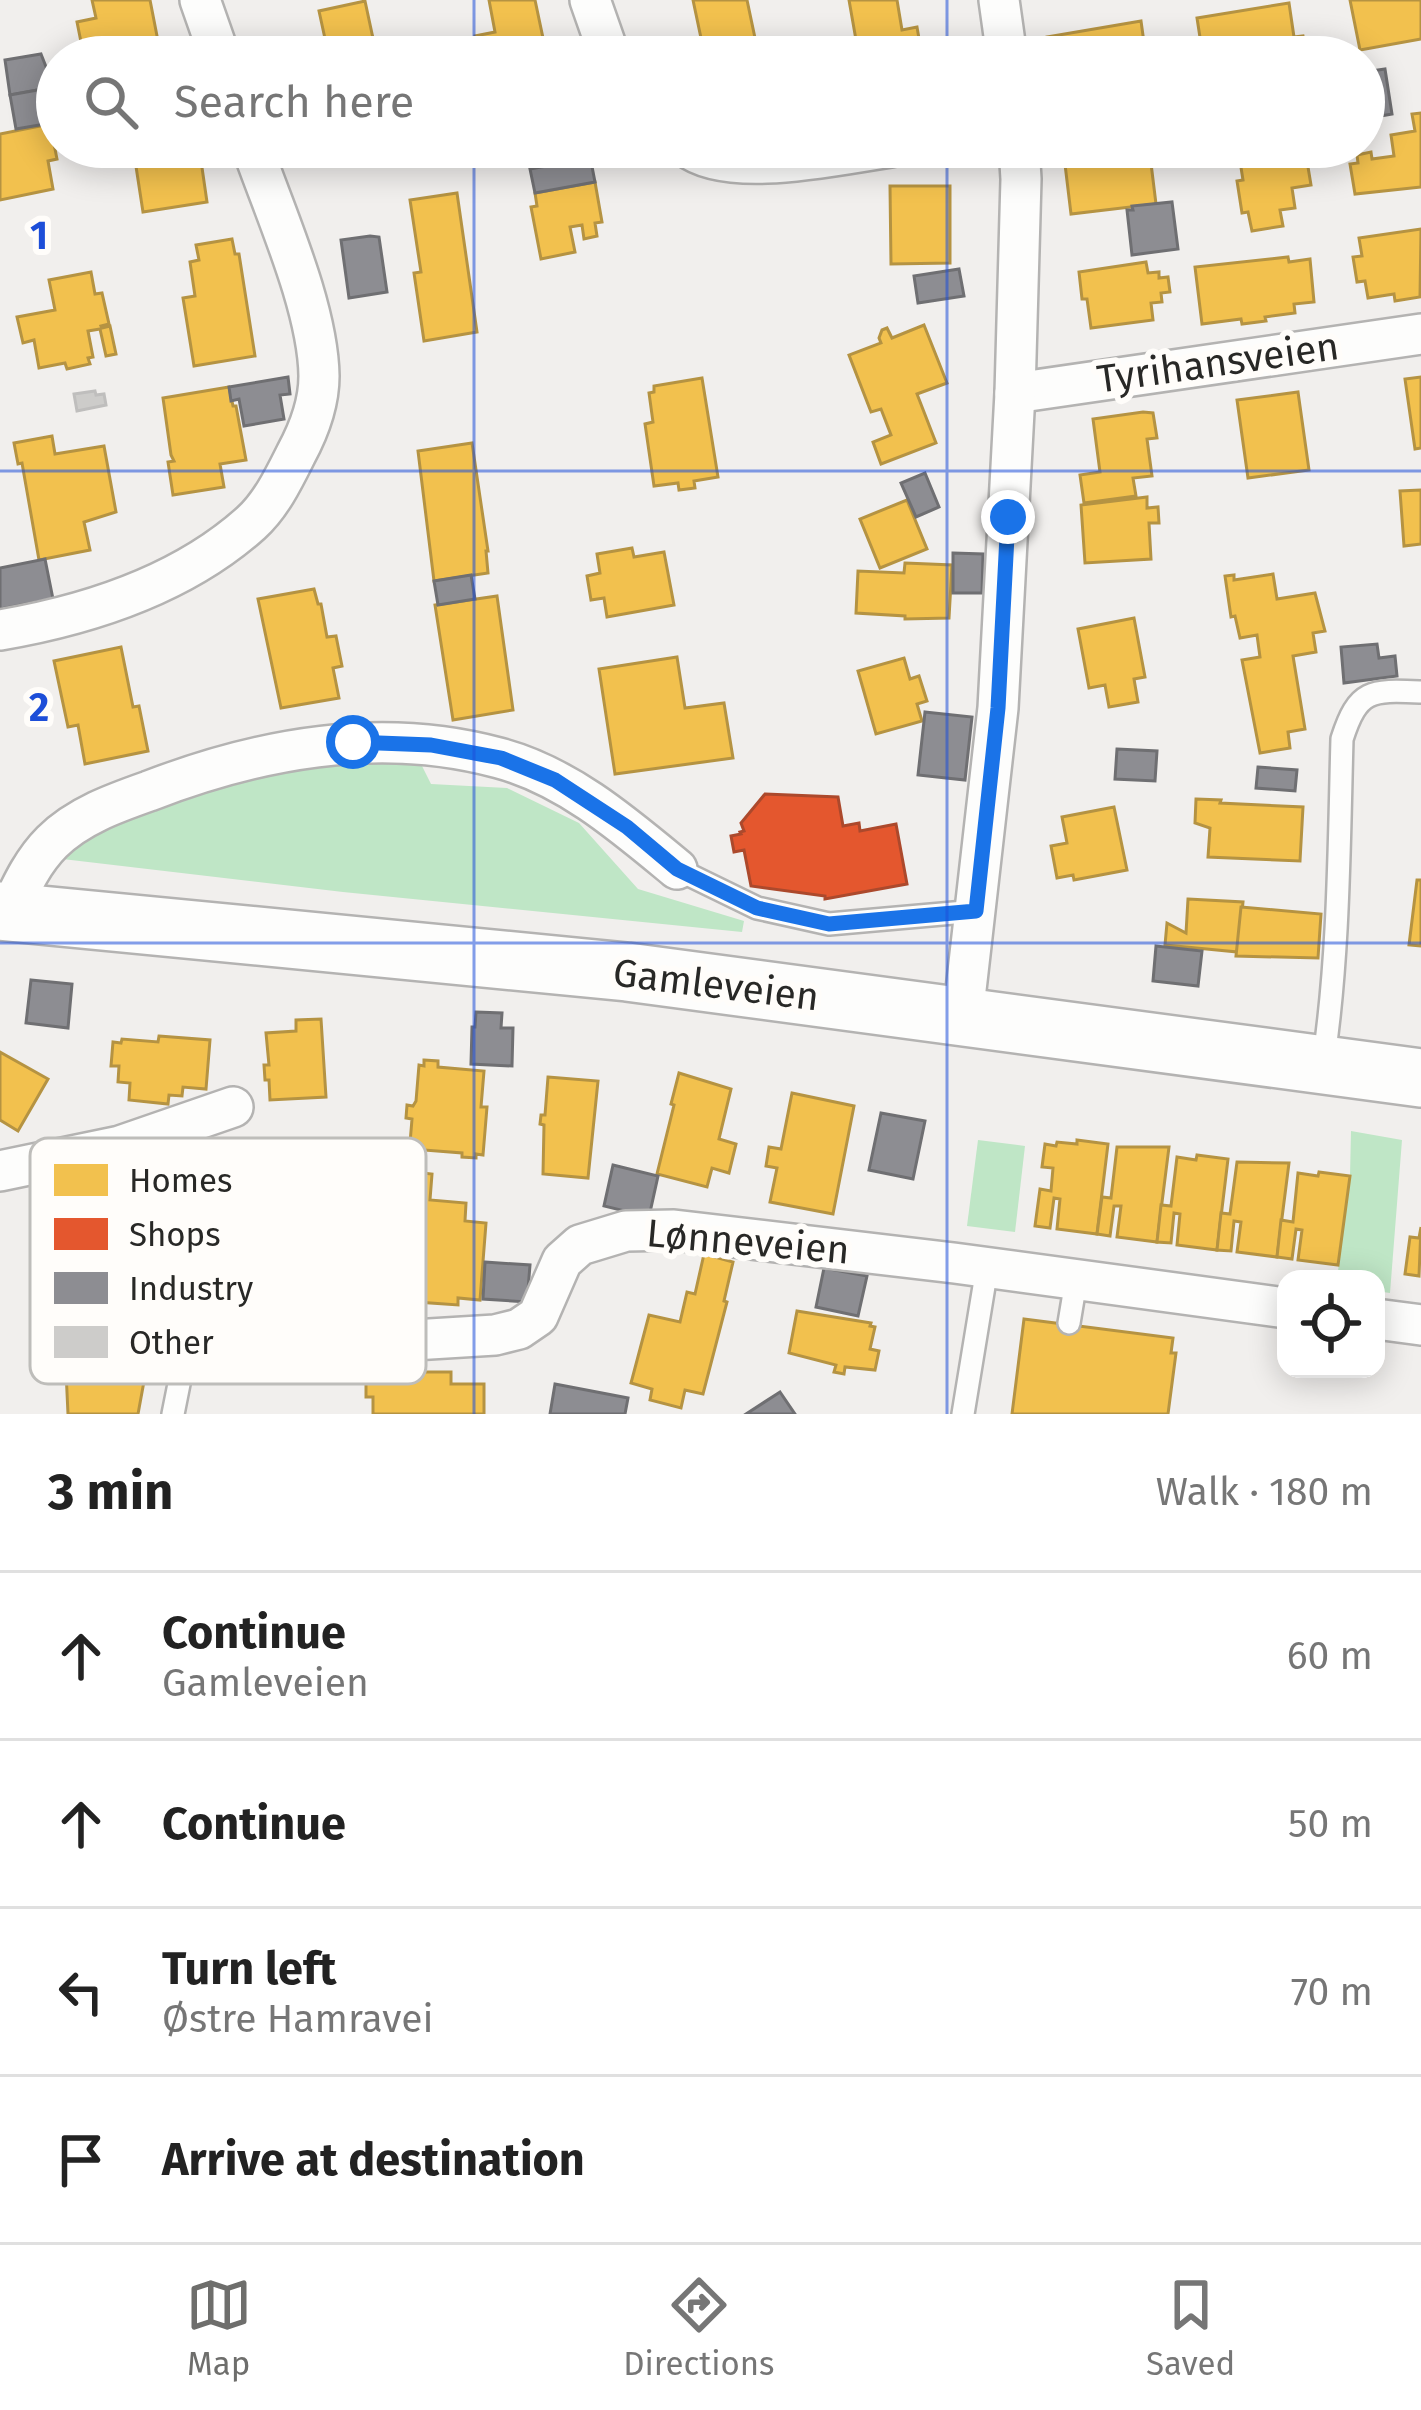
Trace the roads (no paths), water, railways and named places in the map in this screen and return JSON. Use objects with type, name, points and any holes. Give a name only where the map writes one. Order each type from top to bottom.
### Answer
[{"type":"main road","name":"Gamleveien","points":[[4,911],[627,972],[1421,1078]]},
{"type":"street","points":[[200,0],[213,36]]},
{"type":"street","points":[[590,0],[603,36]]},
{"type":"street","points":[[1005,1],[1006,36]]},
{"type":"street","points":[[0,630],[92,610],[210,554],[254,521],[291,466],[311,426],[320,381],[317,348],[307,305],[259,168]]},
{"type":"street","points":[[963,1016],[998,708],[1021,168]]},
{"type":"street","name":"Tyrihansveien","points":[[1015,393],[1421,334]]},
{"type":"street","name":"Gamleveien","points":[[4,911],[54,840],[100,809],[177,780],[269,754],[353,742],[431,745],[501,758],[555,780],[627,827],[677,869]]},
{"type":"street","points":[[143,1138],[232,1107]]},
{"type":"street","points":[[0,1171],[30,1165]]},
{"type":"street","name":"Lønneveien","points":[[426,1338],[519,1329],[538,1316],[562,1261],[580,1245],[626,1231],[674,1230],[1277,1307]]},
{"type":"street","points":[[1385,1320],[1421,1325]]},
{"type":"lane","points":[[1322,1065],[1329,1024],[1342,739],[1359,701],[1384,691],[1421,692]]},
{"type":"lane","points":[[677,869],[757,908],[829,924],[976,911]]},
{"type":"lane","points":[[963,1414],[987,1268]]},
{"type":"lane","points":[[1069,1323],[1076,1281]]},
{"type":"lane","name":"Lønneveien","points":[[173,1414],[179,1384]]}]
